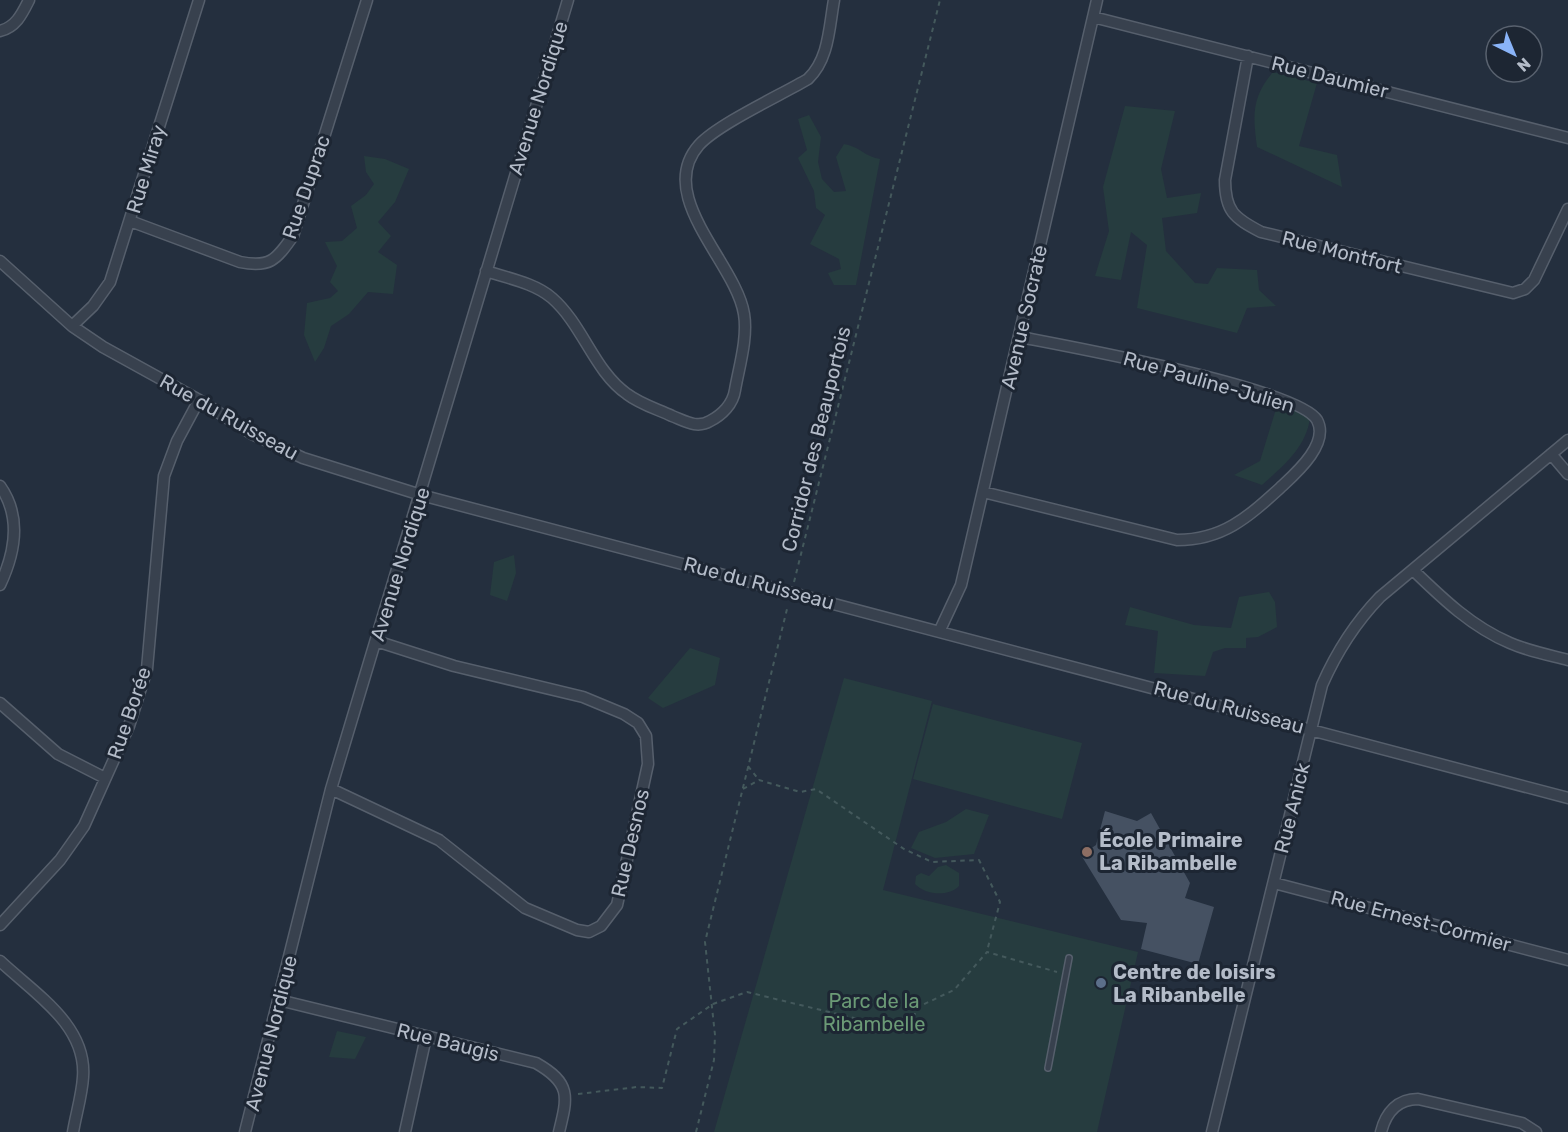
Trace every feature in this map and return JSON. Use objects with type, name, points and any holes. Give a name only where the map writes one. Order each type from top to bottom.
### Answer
[{"type":"street","points":[[0,31],[8,29],[21,16],[29,0]]},
{"type":"street","name":"Rue Miray","points":[[72,326],[93,306],[110,282],[200,0]]},
{"type":"street","name":"Rue Duprac","points":[[130,221],[240,262],[257,265],[270,262],[281,254],[293,236],[367,0]]},
{"type":"street","name":"Avenue Nordique","points":[[245,1132],[331,789],[568,0]]},
{"type":"street","points":[[486,271],[537,288],[551,296],[563,309],[615,383],[626,394],[693,424],[706,424],[717,417],[734,396],[744,336],[744,314],[738,296],[689,204],[685,184],[687,166],[699,146],[713,134],[808,79],[818,69],[824,55],[834,0]]},
{"type":"street","name":"Avenue Socrate","points":[[940,630],[961,585],[1096,0]]},
{"type":"street","name":"Rue Daumier","points":[[1092,17],[1568,138]]},
{"type":"street","name":"Rue Montfort","points":[[1248,56],[1225,180],[1225,200],[1232,212],[1261,232],[1513,293],[1525,289],[1534,280],[1568,209]]},
{"type":"street","name":"Rue du Ruisseau","points":[[0,261],[72,326],[103,347],[200,400],[252,434],[303,458],[421,495],[940,630],[1568,798]]},
{"type":"street","name":"Rue Pauline-Julien","points":[[983,492],[1178,540],[1198,540],[1217,535],[1252,513],[1300,470],[1318,442],[1317,421],[1298,404],[1166,366],[1020,336]]},
{"type":"street","name":"Rue Borée","points":[[0,925],[60,860],[84,826],[129,726],[147,669],[164,476],[177,441],[200,400]]},
{"type":"street","name":"Rue Anick","points":[[1212,1132],[1322,685],[1336,653],[1355,623],[1380,597],[1414,571],[1568,440]]},
{"type":"street","points":[[1551,454],[1568,474]]},
{"type":"street","points":[[0,486],[5,494],[15,527],[11,561],[0,585]]},
{"type":"street","points":[[1414,571],[1454,609],[1490,634],[1512,644],[1568,660]]},
{"type":"street","name":"Rue Desnos","points":[[331,789],[439,840],[525,908],[577,930],[589,932],[601,926],[617,906],[648,764],[646,736],[638,723],[624,714],[583,697],[454,666],[376,641]]},
{"type":"street","points":[[0,703],[58,754],[105,778]]},
{"type":"street","name":"Rue Ernest-Cormier","points":[[1274,883],[1568,960]]},
{"type":"street","points":[[0,961],[71,1027],[78,1043],[83,1076],[73,1132]]},
{"type":"street","name":"Rue Baugis","points":[[279,1000],[536,1063],[553,1073],[562,1082],[566,1094]]},
{"type":"street","points":[[405,1132],[426,1037]]},
{"type":"street","points":[[559,1132],[566,1094]]},
{"type":"street","points":[[1381,1132],[1383,1123],[1396,1105],[1406,1099],[1418,1099],[1522,1123],[1536,1132]]},
{"type":"lane","points":[[1048,1068],[1069,958]]},
{"type":"path","name":"Corridor des Beauportois","points":[[696,1132],[714,1060],[713,1004],[705,942],[940,0]]},
{"type":"path","points":[[566,1094],[637,1087],[662,1088],[677,1029],[713,1004],[747,992],[907,1031],[918,1007],[954,990],[987,952],[1000,902],[979,860],[932,862],[904,849],[816,789],[800,792],[759,780],[748,766]]},
{"type":"path","points":[[743,789],[759,780]]},
{"type":"path","points":[[987,952],[1066,974]]},
{"type":"green space","points":[[1273,72],[1317,83],[1299,146],[1337,155],[1342,187],[1257,147],[1255,108],[1261,90]]},
{"type":"green space","points":[[1125,106],[1175,111],[1161,169],[1167,198],[1201,193],[1197,213],[1162,218],[1166,251],[1195,283],[1208,284],[1217,268],[1257,270],[1259,290],[1276,306],[1247,308],[1237,333],[1137,308],[1147,245],[1131,232],[1121,280],[1095,276],[1109,231],[1103,187]]},
{"type":"green space","points":[[809,115],[821,137],[818,162],[822,179],[834,192],[846,191],[836,157],[844,144],[880,159],[856,285],[834,285],[828,273],[841,269],[839,259],[810,244],[825,215],[816,208],[814,191],[798,158],[807,150],[798,119]]},
{"type":"green space","points":[[364,156],[385,159],[409,169],[395,202],[378,222],[391,236],[378,252],[397,265],[393,294],[368,292],[349,314],[331,326],[324,348],[315,362],[304,335],[307,303],[330,298],[338,291],[330,282],[337,266],[325,242],[342,241],[357,228],[351,206],[366,195],[374,184],[366,172]]},
{"type":"green space","points":[[1276,409],[1298,411],[1310,418],[1308,429],[1299,447],[1262,485],[1234,475],[1260,461]]},
{"type":"green space","points":[[514,555],[516,573],[507,601],[490,595],[494,562]]},
{"type":"green space","points":[[1269,592],[1275,602],[1277,627],[1258,637],[1246,638],[1246,648],[1225,648],[1213,652],[1205,676],[1154,673],[1158,631],[1125,625],[1130,607],[1194,625],[1231,628],[1239,597]]},
{"type":"green space","points":[[690,648],[720,658],[715,685],[663,708],[648,698]]},
{"type":"green space","name":"Parc de la Ribambelle","points":[[844,678],[932,701],[883,890],[1138,952],[1097,1132],[714,1132]]},
{"type":"green space","points":[[933,704],[1082,743],[1062,819],[913,779]]},
{"type":"green space","points":[[966,809],[989,815],[974,854],[935,858],[911,848],[919,832],[946,822]]},
{"type":"green space","points":[[946,865],[959,873],[959,886],[955,890],[937,893],[919,888],[915,884],[916,876],[921,873],[929,876],[938,867]]},
{"type":"green space","points":[[337,1031],[366,1037],[355,1059],[329,1057]]},
{"type":"building","points":[[1105,811],[1137,821],[1151,813],[1190,883],[1185,898],[1214,907],[1198,964],[1141,949],[1147,923],[1121,920],[1081,855],[1096,845]]},
{"type":"place","name":"École Primaire La Ribambelle","points":[[1087,852]]},
{"type":"place","name":"Centre de loisirs La Ribanbelle","points":[[1101,983]]}]
